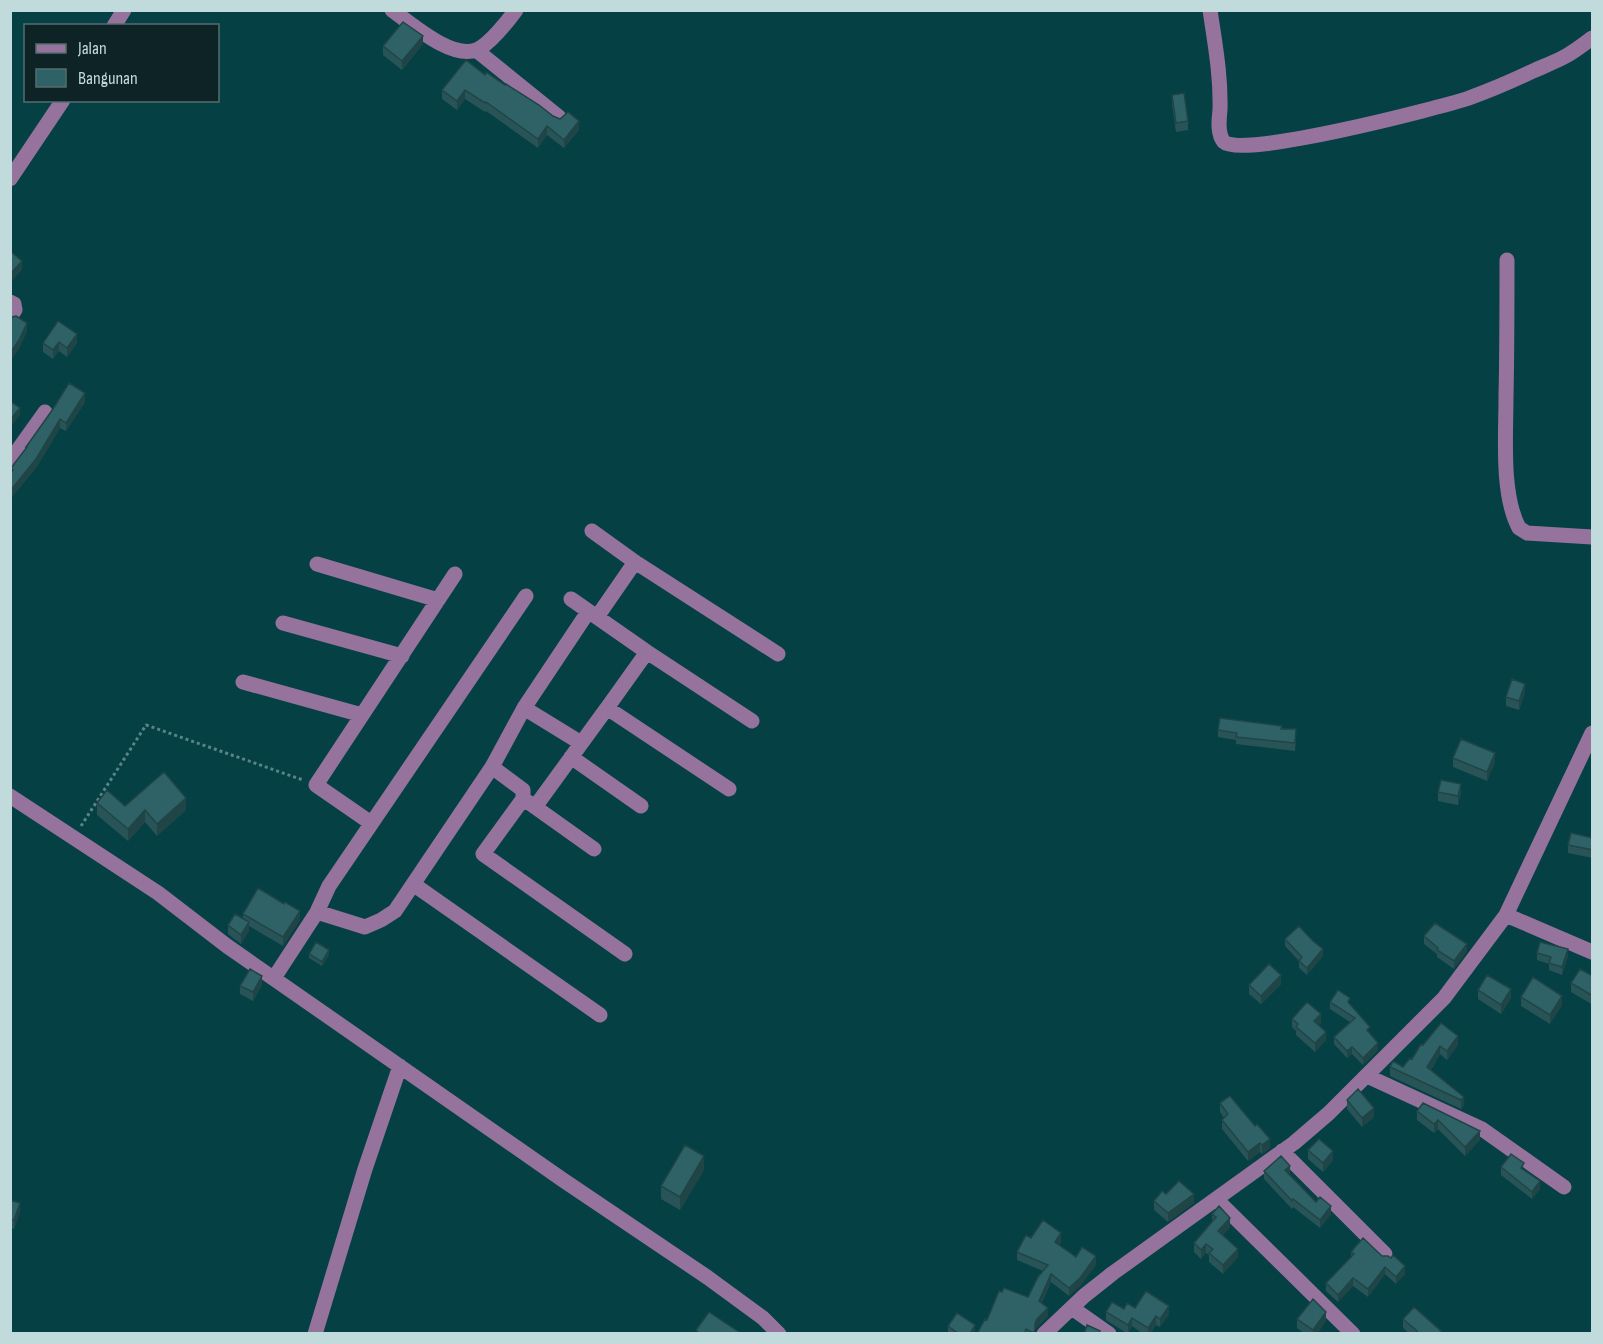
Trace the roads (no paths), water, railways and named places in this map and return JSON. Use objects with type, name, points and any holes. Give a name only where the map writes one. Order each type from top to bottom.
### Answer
[{"type":"street","points":[[115,24],[124,10]]},
{"type":"street","points":[[392,10],[440,44],[459,51],[476,50],[497,34],[516,10]]},
{"type":"street","points":[[1210,10],[1219,65],[1221,94],[1219,124],[1224,142],[1232,146],[1283,141],[1364,126],[1469,98],[1567,56],[1593,38]]},
{"type":"street","points":[[476,50],[559,117]]},
{"type":"street","points":[[10,179],[62,102]]},
{"type":"street","points":[[1507,260],[1506,445],[1507,486],[1511,508],[1519,528],[1527,533],[1593,537]]},
{"type":"street","points":[[10,302],[14,304],[15,310],[10,317]]},
{"type":"street","points":[[10,461],[45,412]]},
{"type":"street","points":[[592,531],[635,562],[778,654]]},
{"type":"street","points":[[316,912],[365,927],[395,911],[492,767],[524,708],[635,562]]},
{"type":"street","points":[[317,564],[438,600]]},
{"type":"street","points":[[370,823],[316,785],[455,574]]},
{"type":"street","points":[[274,978],[370,823],[526,596]]},
{"type":"street","points":[[571,599],[752,721]]},
{"type":"street","points":[[283,623],[402,656]]},
{"type":"street","points":[[625,954],[483,854],[571,757],[647,652]]},
{"type":"street","points":[[243,682],[362,715]]},
{"type":"street","points":[[524,708],[581,743]]},
{"type":"street","points":[[607,708],[729,789]]},
{"type":"street","points":[[1044,1334],[1113,1273],[1282,1151],[1329,1113],[1444,998],[1506,915],[1593,733]]},
{"type":"street","points":[[571,757],[641,806]]},
{"type":"street","points":[[492,767],[523,790],[529,803],[594,849]]},
{"type":"street","points":[[10,796],[158,893],[227,946],[707,1277],[763,1318],[779,1334]]},
{"type":"street","points":[[413,884],[600,1015]]},
{"type":"street","points":[[1506,915],[1593,952]]},
{"type":"street","points":[[315,1334],[365,1169],[400,1066]]},
{"type":"street","points":[[1367,1076],[1482,1129],[1564,1187]]},
{"type":"street","points":[[1282,1151],[1385,1254]]},
{"type":"street","points":[[1216,1198],[1353,1334]]},
{"type":"street","points":[[1072,1308],[1109,1334]]}]
